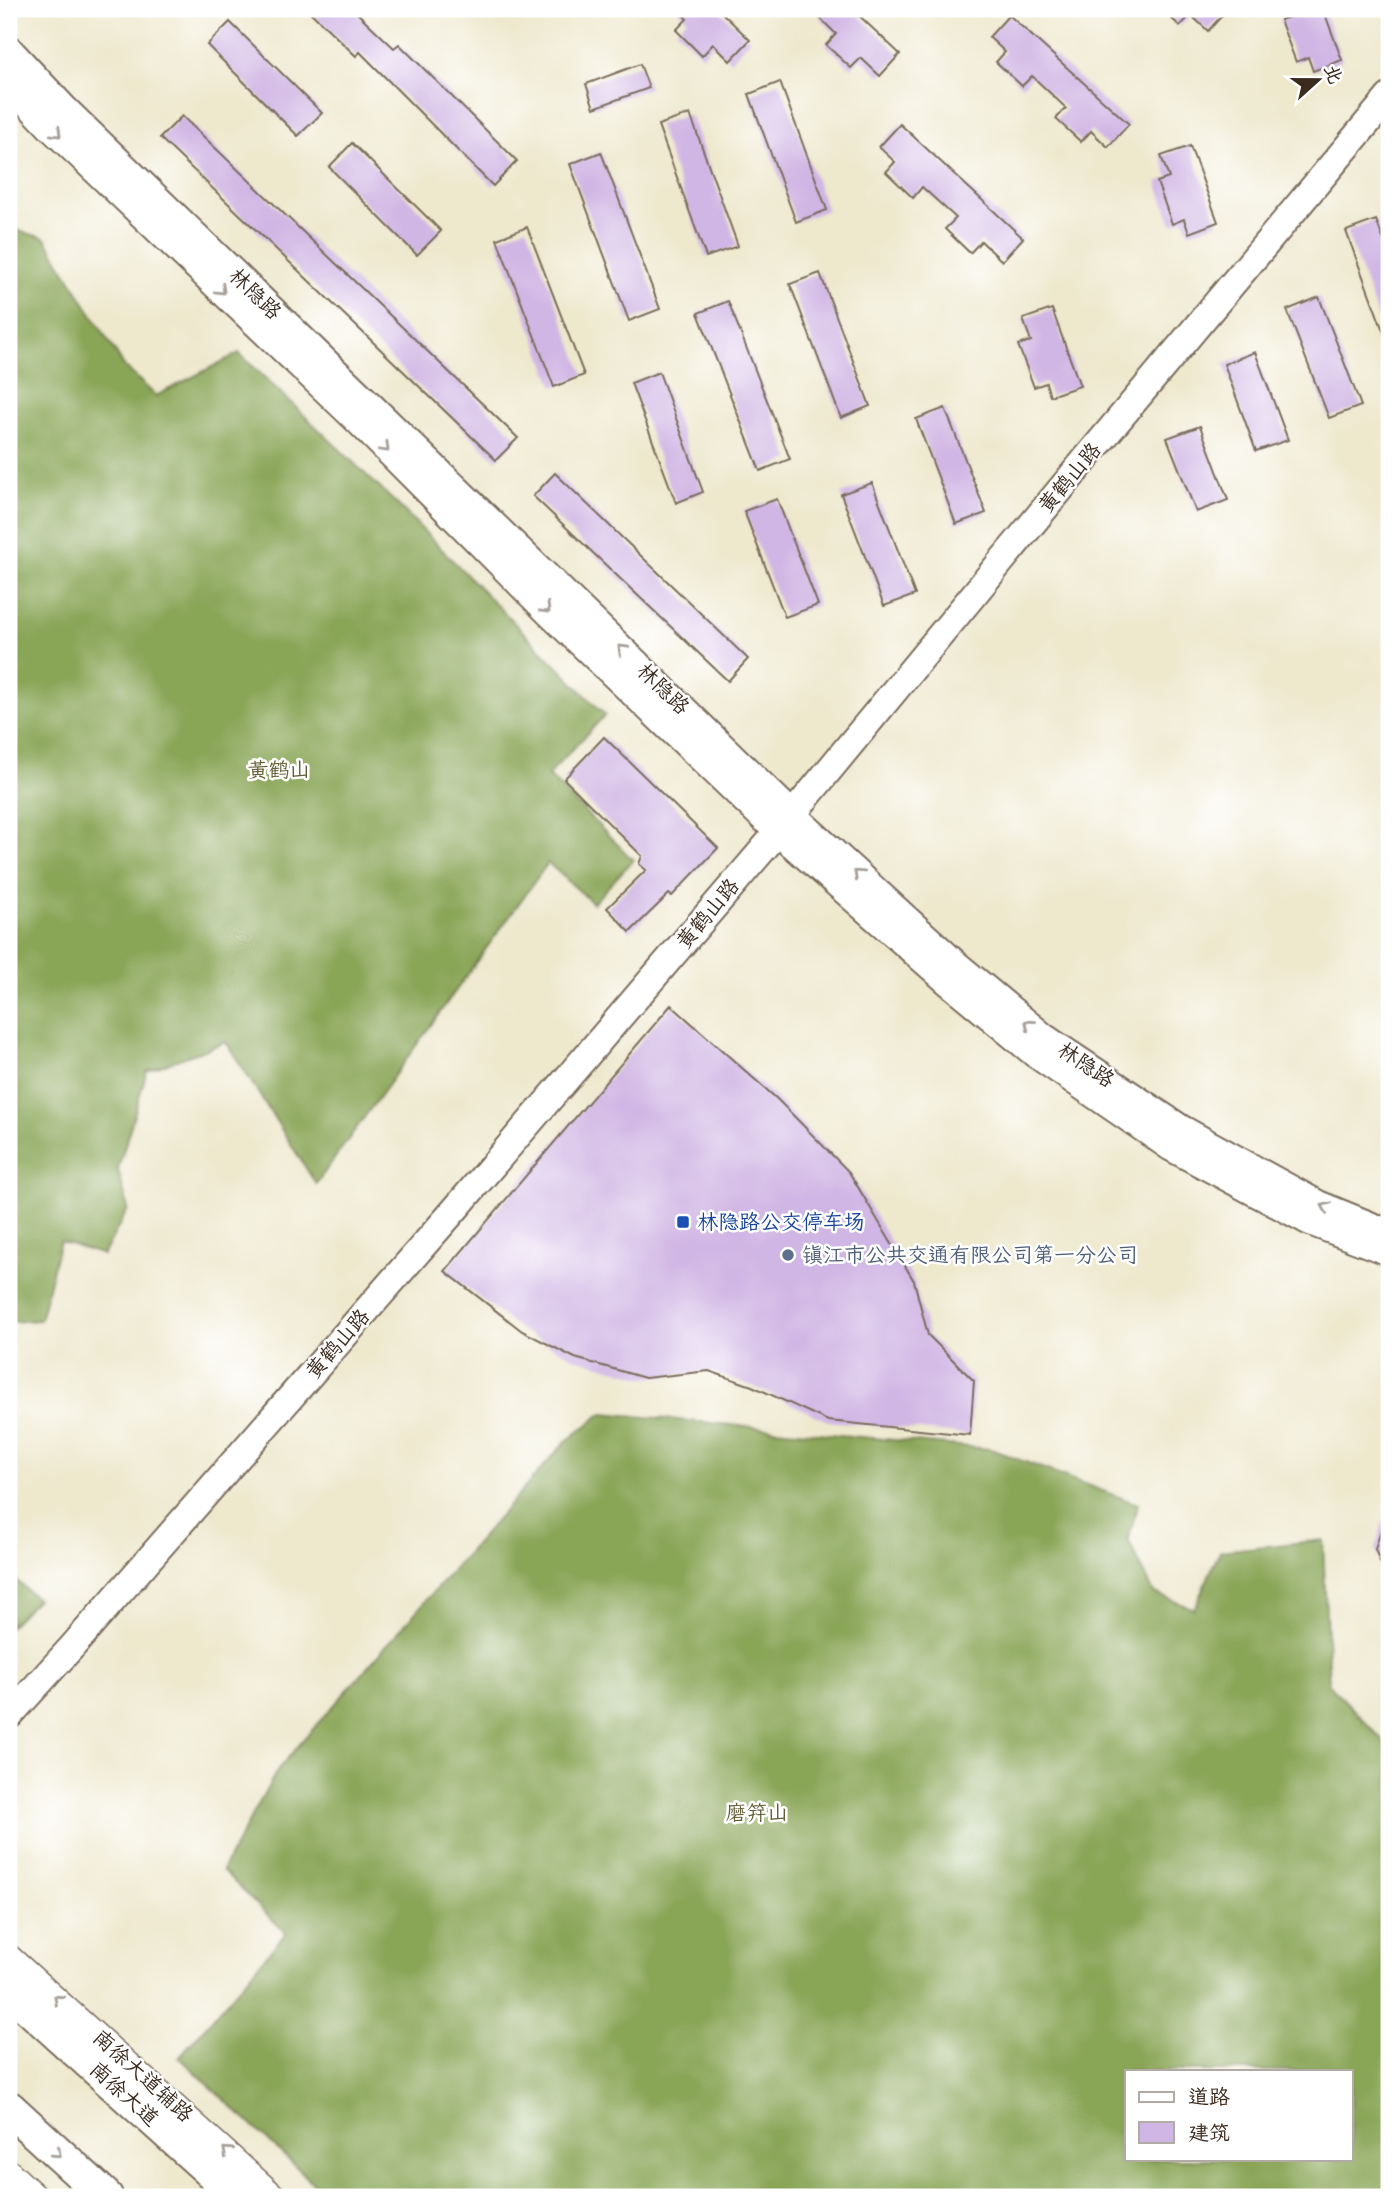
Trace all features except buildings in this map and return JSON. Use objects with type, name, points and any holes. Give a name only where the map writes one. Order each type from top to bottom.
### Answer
[{"type":"main road","name":"南徐大道","points":[[9,1990],[239,2197]]},
{"type":"main road","points":[[9,2108],[106,2197]]},
{"type":"street","name":"林隐路","points":[[9,49],[64,108],[947,981],[1046,1062],[1170,1147],[1310,1222],[1389,1252]]},
{"type":"street","name":"林隐路","points":[[9,84],[50,127],[359,422],[548,612],[785,823],[1044,1037],[1182,1129],[1318,1204],[1389,1233]]},
{"type":"street","name":"黄鹤山路","points":[[9,1716],[439,1228],[785,823],[1389,97]]},
{"type":"street","name":"南徐大道辅路","points":[[9,1955],[277,2197]]},
{"type":"street","points":[[9,2170],[38,2197]]},
{"type":"green space","name":"黄鹤山","points":[[9,228],[45,238],[124,366],[156,396],[239,353],[404,511],[605,715],[548,775],[633,860],[593,903],[548,863],[316,1184],[226,1042],[147,1071],[118,1169],[128,1209],[103,1255],[60,1241],[40,1320],[9,1322]]},
{"type":"green space","name":"磨笄山","points":[[603,1413],[991,1449],[1138,1504],[1128,1540],[1154,1593],[1194,1609],[1220,1551],[1323,1540],[1329,1684],[1389,1747],[1389,2197],[328,2197],[179,2057],[286,1933],[222,1870],[278,1769],[565,1442]]},
{"type":"green space","points":[[9,1574],[37,1599],[9,1627]]},
{"type":"place","name":"林隐路公交停车场","points":[[683,1222]]},
{"type":"place","name":"镇江市公共交通有限公司第一分公司","points":[[788,1255]]}]
